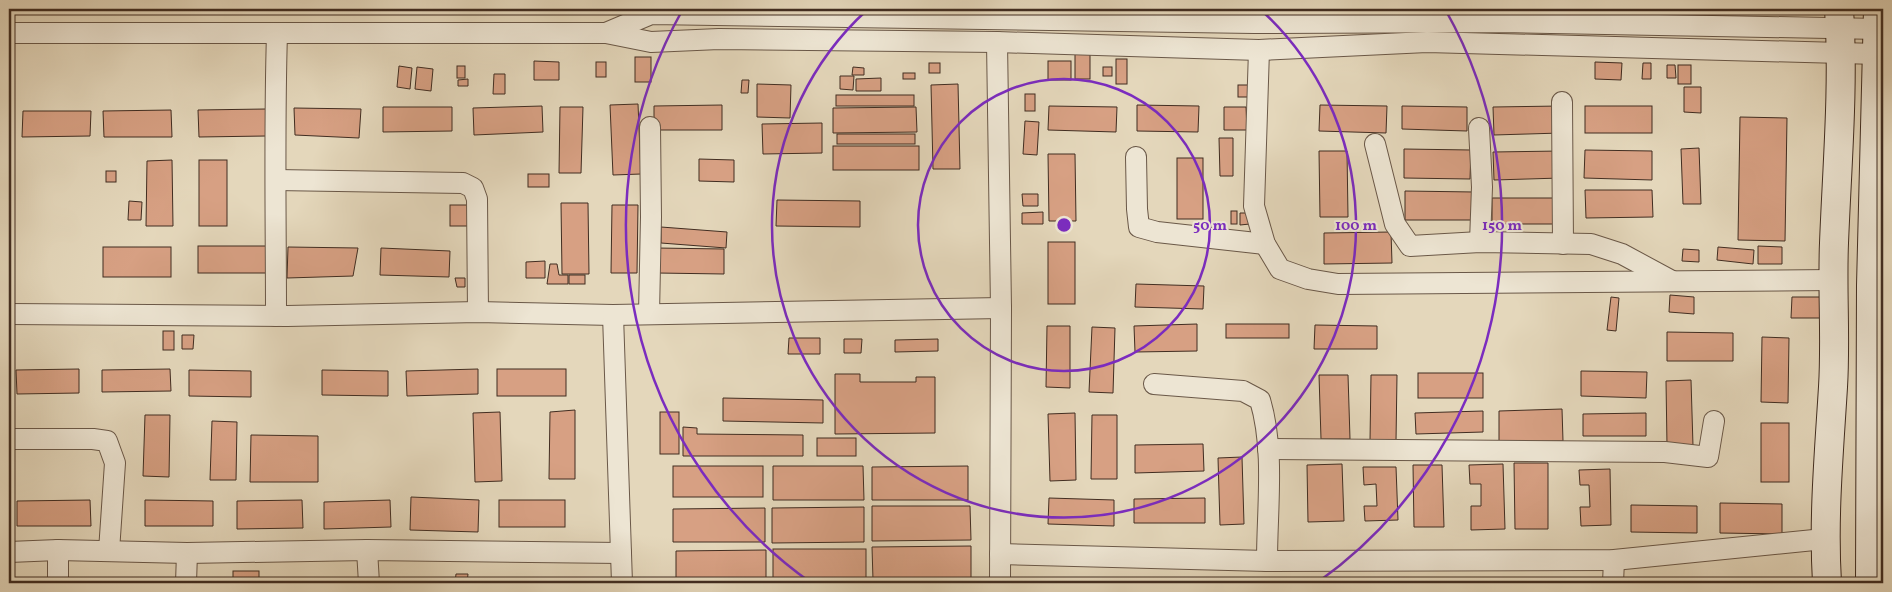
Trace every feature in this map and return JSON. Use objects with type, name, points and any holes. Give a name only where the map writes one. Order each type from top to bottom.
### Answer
[{"type":"street","points":[[651,11],[651,42]]},
{"type":"street","points":[[606,33],[651,11],[1254,23],[1878,30],[1871,285],[1878,382],[1870,583]]},
{"type":"street","points":[[700,39],[704,12]]},
{"type":"street","points":[[9,33],[606,33],[651,42],[700,39],[997,42],[1259,50],[1424,24],[1503,16],[1840,30]]},
{"type":"street","points":[[1827,583],[1824,539],[1826,475],[1833,385],[1832,280],[1840,30]]},
{"type":"street","points":[[276,34],[273,142],[276,180],[276,316]]},
{"type":"street","points":[[997,42],[1001,308],[1000,583]]},
{"type":"street","points":[[1259,50],[1254,206],[1265,244],[1280,269],[1308,279],[1338,284],[1832,280]]},
{"type":"street","points":[[1562,102],[1563,244]]},
{"type":"street","points":[[649,314],[650,127]]},
{"type":"street","points":[[1480,128],[1482,186],[1480,242]]},
{"type":"street","points":[[1375,144],[1395,224],[1410,246],[1480,242],[1591,244],[1608,248],[1674,282]]},
{"type":"street","points":[[1136,157],[1139,226],[1157,232],[1265,244]]},
{"type":"street","points":[[276,180],[463,183],[473,188],[477,199],[478,312]]},
{"type":"street","points":[[9,314],[276,316],[478,312],[613,315],[1001,308]]},
{"type":"street","points":[[613,315],[622,583]]},
{"type":"street","points":[[1154,384],[1243,391],[1260,400],[1265,417],[1268,450],[1267,560]]},
{"type":"street","points":[[1268,450],[1665,452],[1708,457],[1714,421]]},
{"type":"street","points":[[9,439],[93,439],[107,441],[115,463],[109,551]]},
{"type":"street","points":[[1000,554],[1267,560],[1614,560],[1824,539]]},
{"type":"street","points":[[9,552],[58,550],[186,553],[367,550],[620,553]]},
{"type":"street","points":[[58,550],[58,583]]},
{"type":"street","points":[[367,550],[370,583]]},
{"type":"street","points":[[186,553],[186,583]]},
{"type":"street","points":[[1613,583],[1614,560]]},
{"type":"building","points":[[1075,51],[1090,51],[1090,79],[1075,79]]},
{"type":"building","points":[[635,57],[651,57],[651,82],[635,82]]},
{"type":"building","points":[[1116,59],[1127,59],[1127,84],[1116,84]]},
{"type":"building","points":[[534,61],[559,62],[559,80],[534,80]]},
{"type":"building","points":[[1048,61],[1071,61],[1071,80],[1048,80]]},
{"type":"building","points":[[596,62],[606,62],[606,77],[596,77]]},
{"type":"building","points":[[1595,62],[1622,63],[1621,80],[1595,79]]},
{"type":"building","points":[[929,63],[940,63],[940,73],[929,73]]},
{"type":"building","points":[[1643,63],[1651,63],[1651,79],[1642,79]]},
{"type":"building","points":[[1667,65],[1675,65],[1676,78],[1667,78]]},
{"type":"building","points":[[1678,65],[1691,65],[1691,84],[1678,84]]},
{"type":"building","points":[[399,66],[412,68],[410,89],[397,87]]},
{"type":"building","points":[[457,66],[465,66],[465,78],[457,78]]},
{"type":"building","points":[[417,67],[433,69],[431,91],[415,89]]},
{"type":"building","points":[[853,67],[864,68],[864,75],[852,75]]},
{"type":"building","points":[[1103,67],[1112,67],[1112,76],[1103,76]]},
{"type":"building","points":[[903,73],[915,73],[915,79],[903,79]]},
{"type":"building","points":[[494,74],[505,74],[505,94],[493,94]]},
{"type":"building","points":[[840,76],[854,76],[853,90],[840,89]]},
{"type":"building","points":[[881,78],[881,91],[856,91],[856,79]]},
{"type":"building","points":[[468,79],[468,86],[458,86],[458,80]]},
{"type":"building","points":[[742,80],[749,80],[748,93],[741,93]]},
{"type":"building","points":[[757,84],[791,85],[790,118],[757,117]]},
{"type":"building","points":[[958,84],[960,169],[933,169],[931,85]]},
{"type":"building","points":[[1238,85],[1251,85],[1251,97],[1238,97]]},
{"type":"building","points":[[1684,87],[1701,87],[1701,113],[1684,112]]},
{"type":"building","points":[[1025,94],[1035,94],[1035,111],[1025,111]]},
{"type":"building","points":[[836,95],[914,95],[914,106],[836,106]]},
{"type":"building","points":[[638,104],[641,174],[613,175],[610,105]]},
{"type":"building","points":[[722,105],[722,130],[654,130],[654,106]]},
{"type":"building","points":[[1137,105],[1199,106],[1198,132],[1137,131]]},
{"type":"building","points":[[1320,105],[1387,106],[1386,133],[1319,131]]},
{"type":"building","points":[[542,106],[543,132],[474,135],[473,108]]},
{"type":"building","points":[[1049,106],[1117,107],[1116,132],[1048,130]]},
{"type":"building","points":[[1402,106],[1467,107],[1467,131],[1402,129]]},
{"type":"building","points":[[1560,106],[1561,133],[1494,135],[1493,107]]},
{"type":"building","points":[[1585,106],[1652,106],[1652,133],[1585,133]]},
{"type":"building","points":[[383,107],[452,107],[452,131],[383,132]]},
{"type":"building","points":[[560,107],[583,107],[581,173],[559,173]]},
{"type":"building","points":[[916,107],[917,132],[833,133],[833,108]]},
{"type":"building","points":[[1224,107],[1246,107],[1247,130],[1224,130]]},
{"type":"building","points":[[294,108],[361,109],[359,138],[295,135]]},
{"type":"building","points":[[266,109],[266,136],[199,137],[198,110]]},
{"type":"building","points":[[171,110],[172,137],[104,137],[103,111]]},
{"type":"building","points":[[23,111],[91,111],[90,136],[22,137]]},
{"type":"building","points":[[1740,117],[1787,118],[1785,241],[1738,240]]},
{"type":"building","points":[[1025,121],[1039,122],[1037,155],[1023,154]]},
{"type":"building","points":[[822,123],[822,153],[763,154],[762,124]]},
{"type":"building","points":[[837,134],[915,134],[915,144],[837,144]]},
{"type":"building","points":[[1219,138],[1233,138],[1233,176],[1220,176]]},
{"type":"building","points":[[833,146],[919,146],[919,170],[833,170]]},
{"type":"building","points":[[1699,148],[1701,204],[1683,204],[1681,149]]},
{"type":"building","points":[[1404,149],[1471,150],[1470,179],[1404,178]]},
{"type":"building","points":[[1585,150],[1652,151],[1652,180],[1584,178]]},
{"type":"building","points":[[1319,151],[1347,151],[1348,217],[1320,217]]},
{"type":"building","points":[[1560,151],[1561,178],[1494,180],[1493,152]]},
{"type":"building","points":[[1048,154],[1075,154],[1076,221],[1049,221]]},
{"type":"building","points":[[1177,158],[1203,158],[1203,219],[1177,219]]},
{"type":"building","points":[[699,159],[734,160],[734,182],[699,181]]},
{"type":"building","points":[[172,160],[173,226],[146,226],[147,161]]},
{"type":"building","points":[[199,160],[227,160],[227,226],[199,226]]},
{"type":"building","points":[[106,171],[116,171],[116,182],[106,182]]},
{"type":"building","points":[[528,174],[549,174],[549,187],[528,187]]},
{"type":"building","points":[[1585,190],[1652,190],[1653,217],[1586,218]]},
{"type":"building","points":[[1405,191],[1474,192],[1473,220],[1405,220]]},
{"type":"building","points":[[1022,194],[1038,194],[1038,206],[1023,206]]},
{"type":"building","points":[[1492,198],[1560,198],[1560,224],[1492,224]]},
{"type":"building","points":[[777,200],[860,201],[860,227],[776,226]]},
{"type":"building","points":[[129,201],[142,202],[141,220],[128,220]]},
{"type":"building","points":[[561,203],[588,203],[589,274],[562,274]]},
{"type":"building","points":[[450,205],[471,205],[471,226],[450,226]]},
{"type":"building","points":[[612,205],[638,205],[637,273],[611,273]]},
{"type":"building","points":[[1231,211],[1237,211],[1237,224],[1231,224]]},
{"type":"building","points":[[1043,212],[1043,224],[1022,224],[1022,213]]},
{"type":"building","points":[[1240,213],[1250,213],[1250,224],[1240,225]]},
{"type":"building","points":[[661,227],[727,232],[726,248],[661,243]]},
{"type":"building","points":[[1391,232],[1392,263],[1324,264],[1324,233]]},
{"type":"building","points":[[1048,242],[1075,242],[1075,304],[1048,304]]},
{"type":"building","points":[[198,246],[269,246],[269,273],[198,273]]},
{"type":"building","points":[[1758,246],[1782,247],[1782,264],[1758,264]]},
{"type":"building","points":[[103,247],[171,247],[171,277],[103,277]]},
{"type":"building","points":[[288,247],[358,248],[353,276],[287,278]]},
{"type":"building","points":[[1718,247],[1754,250],[1753,264],[1717,260]]},
{"type":"building","points":[[381,248],[450,251],[449,277],[380,275]]},
{"type":"building","points":[[657,248],[724,249],[724,274],[657,273]]},
{"type":"building","points":[[1683,249],[1699,250],[1699,262],[1682,261]]},
{"type":"building","points":[[545,261],[545,278],[526,278],[526,262]]},
{"type":"building","points":[[550,264],[557,264],[559,275],[568,275],[568,284],[547,284]]},
{"type":"building","points":[[569,275],[585,275],[585,284],[569,284]]},
{"type":"building","points":[[455,278],[465,278],[465,287],[457,287]]},
{"type":"building","points":[[1136,284],[1204,286],[1203,309],[1135,307]]},
{"type":"building","points":[[1670,295],[1694,297],[1694,314],[1669,312]]},
{"type":"building","points":[[1611,297],[1619,298],[1616,331],[1607,330]]},
{"type":"building","points":[[1792,297],[1822,297],[1822,318],[1791,318]]},
{"type":"building","points":[[1197,324],[1197,351],[1135,352],[1134,326]]},
{"type":"building","points":[[1226,324],[1289,324],[1289,338],[1226,338]]},
{"type":"building","points":[[1315,325],[1377,326],[1377,349],[1314,349]]},
{"type":"building","points":[[1047,326],[1070,326],[1070,388],[1046,387]]},
{"type":"building","points":[[1092,327],[1115,328],[1113,393],[1089,392]]},
{"type":"building","points":[[163,331],[174,331],[174,350],[163,350]]},
{"type":"building","points":[[1667,332],[1733,333],[1733,361],[1667,361]]},
{"type":"building","points":[[182,335],[194,335],[193,349],[182,349]]},
{"type":"building","points":[[1762,337],[1789,338],[1788,403],[1761,402]]},
{"type":"building","points":[[789,338],[820,338],[820,354],[788,354]]},
{"type":"building","points":[[844,339],[862,339],[861,353],[844,353]]},
{"type":"building","points":[[938,339],[938,351],[895,352],[895,340]]},
{"type":"building","points":[[79,369],[79,393],[17,394],[16,370]]},
{"type":"building","points":[[170,369],[171,391],[102,392],[102,370]]},
{"type":"building","points":[[478,369],[478,394],[407,396],[406,371]]},
{"type":"building","points":[[497,369],[566,369],[566,396],[497,396]]},
{"type":"building","points":[[189,370],[251,371],[251,397],[189,396]]},
{"type":"building","points":[[322,370],[388,371],[388,396],[322,395]]},
{"type":"building","points":[[1581,371],[1647,372],[1646,398],[1581,396]]},
{"type":"building","points":[[1418,373],[1483,373],[1483,398],[1418,398]]},
{"type":"building","points":[[835,374],[860,374],[860,382],[916,382],[916,377],[935,377],[935,433],[835,434]]},
{"type":"building","points":[[1319,375],[1348,375],[1350,439],[1321,439]]},
{"type":"building","points":[[1371,375],[1397,375],[1396,441],[1370,441]]},
{"type":"building","points":[[1691,380],[1693,446],[1667,446],[1666,381]]},
{"type":"building","points":[[723,398],[823,400],[823,423],[723,421]]},
{"type":"building","points":[[1562,409],[1563,441],[1499,442],[1499,411]]},
{"type":"building","points":[[575,410],[575,479],[549,479],[550,412]]},
{"type":"building","points":[[1483,411],[1483,432],[1416,434],[1415,413]]},
{"type":"building","points":[[500,412],[502,481],[475,482],[473,413]]},
{"type":"building","points":[[660,412],[679,412],[679,454],[660,454]]},
{"type":"building","points":[[1075,413],[1076,480],[1050,481],[1048,414]]},
{"type":"building","points":[[1646,413],[1646,436],[1583,436],[1583,414]]},
{"type":"building","points":[[145,415],[170,415],[169,477],[143,476]]},
{"type":"building","points":[[1092,415],[1117,415],[1117,479],[1091,479]]},
{"type":"building","points":[[212,421],[237,422],[236,480],[210,480]]},
{"type":"building","points":[[1761,423],[1789,423],[1789,482],[1761,482]]},
{"type":"building","points":[[683,427],[697,428],[697,434],[803,435],[803,456],[683,456]]},
{"type":"building","points":[[251,435],[318,436],[318,482],[250,482]]},
{"type":"building","points":[[817,438],[856,438],[856,456],[817,456]]},
{"type":"building","points":[[1203,444],[1204,471],[1135,473],[1135,445]]},
{"type":"building","points":[[1242,457],[1244,524],[1220,525],[1218,458]]},
{"type":"building","points":[[1514,463],[1548,463],[1548,529],[1515,529]]},
{"type":"building","points":[[1342,464],[1344,521],[1308,522],[1307,465]]},
{"type":"building","points":[[1503,464],[1505,529],[1471,530],[1471,506],[1481,506],[1481,484],[1470,484],[1469,465]]},
{"type":"building","points":[[1413,465],[1442,465],[1444,527],[1414,527]]},
{"type":"building","points":[[673,466],[763,466],[763,497],[673,497]]},
{"type":"building","points":[[773,466],[863,466],[864,500],[773,500]]},
{"type":"building","points":[[968,466],[968,500],[872,500],[872,467]]},
{"type":"building","points":[[1363,467],[1396,467],[1398,520],[1365,521],[1364,506],[1377,506],[1376,484],[1364,485]]},
{"type":"building","points":[[1610,469],[1611,525],[1581,526],[1580,507],[1590,507],[1589,485],[1580,485],[1579,470]]},
{"type":"building","points":[[411,497],[479,500],[478,532],[410,530]]},
{"type":"building","points":[[1049,498],[1114,500],[1114,526],[1048,524]]},
{"type":"building","points":[[1205,498],[1205,523],[1134,523],[1134,499]]},
{"type":"building","points":[[90,500],[91,526],[17,526],[17,501]]},
{"type":"building","points":[[145,500],[213,501],[213,526],[145,526]]},
{"type":"building","points":[[302,500],[303,528],[237,529],[237,501]]},
{"type":"building","points":[[390,500],[391,527],[324,529],[324,502]]},
{"type":"building","points":[[499,500],[565,500],[565,527],[499,527]]},
{"type":"building","points":[[1720,503],[1782,504],[1782,534],[1720,533]]},
{"type":"building","points":[[1631,505],[1697,506],[1697,533],[1631,532]]},
{"type":"building","points":[[872,506],[970,506],[971,540],[872,541]]},
{"type":"building","points":[[864,507],[864,542],[772,543],[772,508]]},
{"type":"building","points":[[765,508],[765,542],[673,542],[673,509]]},
{"type":"building","points":[[971,546],[971,580],[873,580],[872,547]]},
{"type":"building","points":[[773,549],[866,549],[866,582],[773,582]]},
{"type":"building","points":[[766,550],[766,578],[676,578],[676,551]]},
{"type":"building","points":[[233,571],[259,571],[259,583],[233,583]]},
{"type":"building","points":[[456,574],[468,574],[467,583],[455,583]]}]
